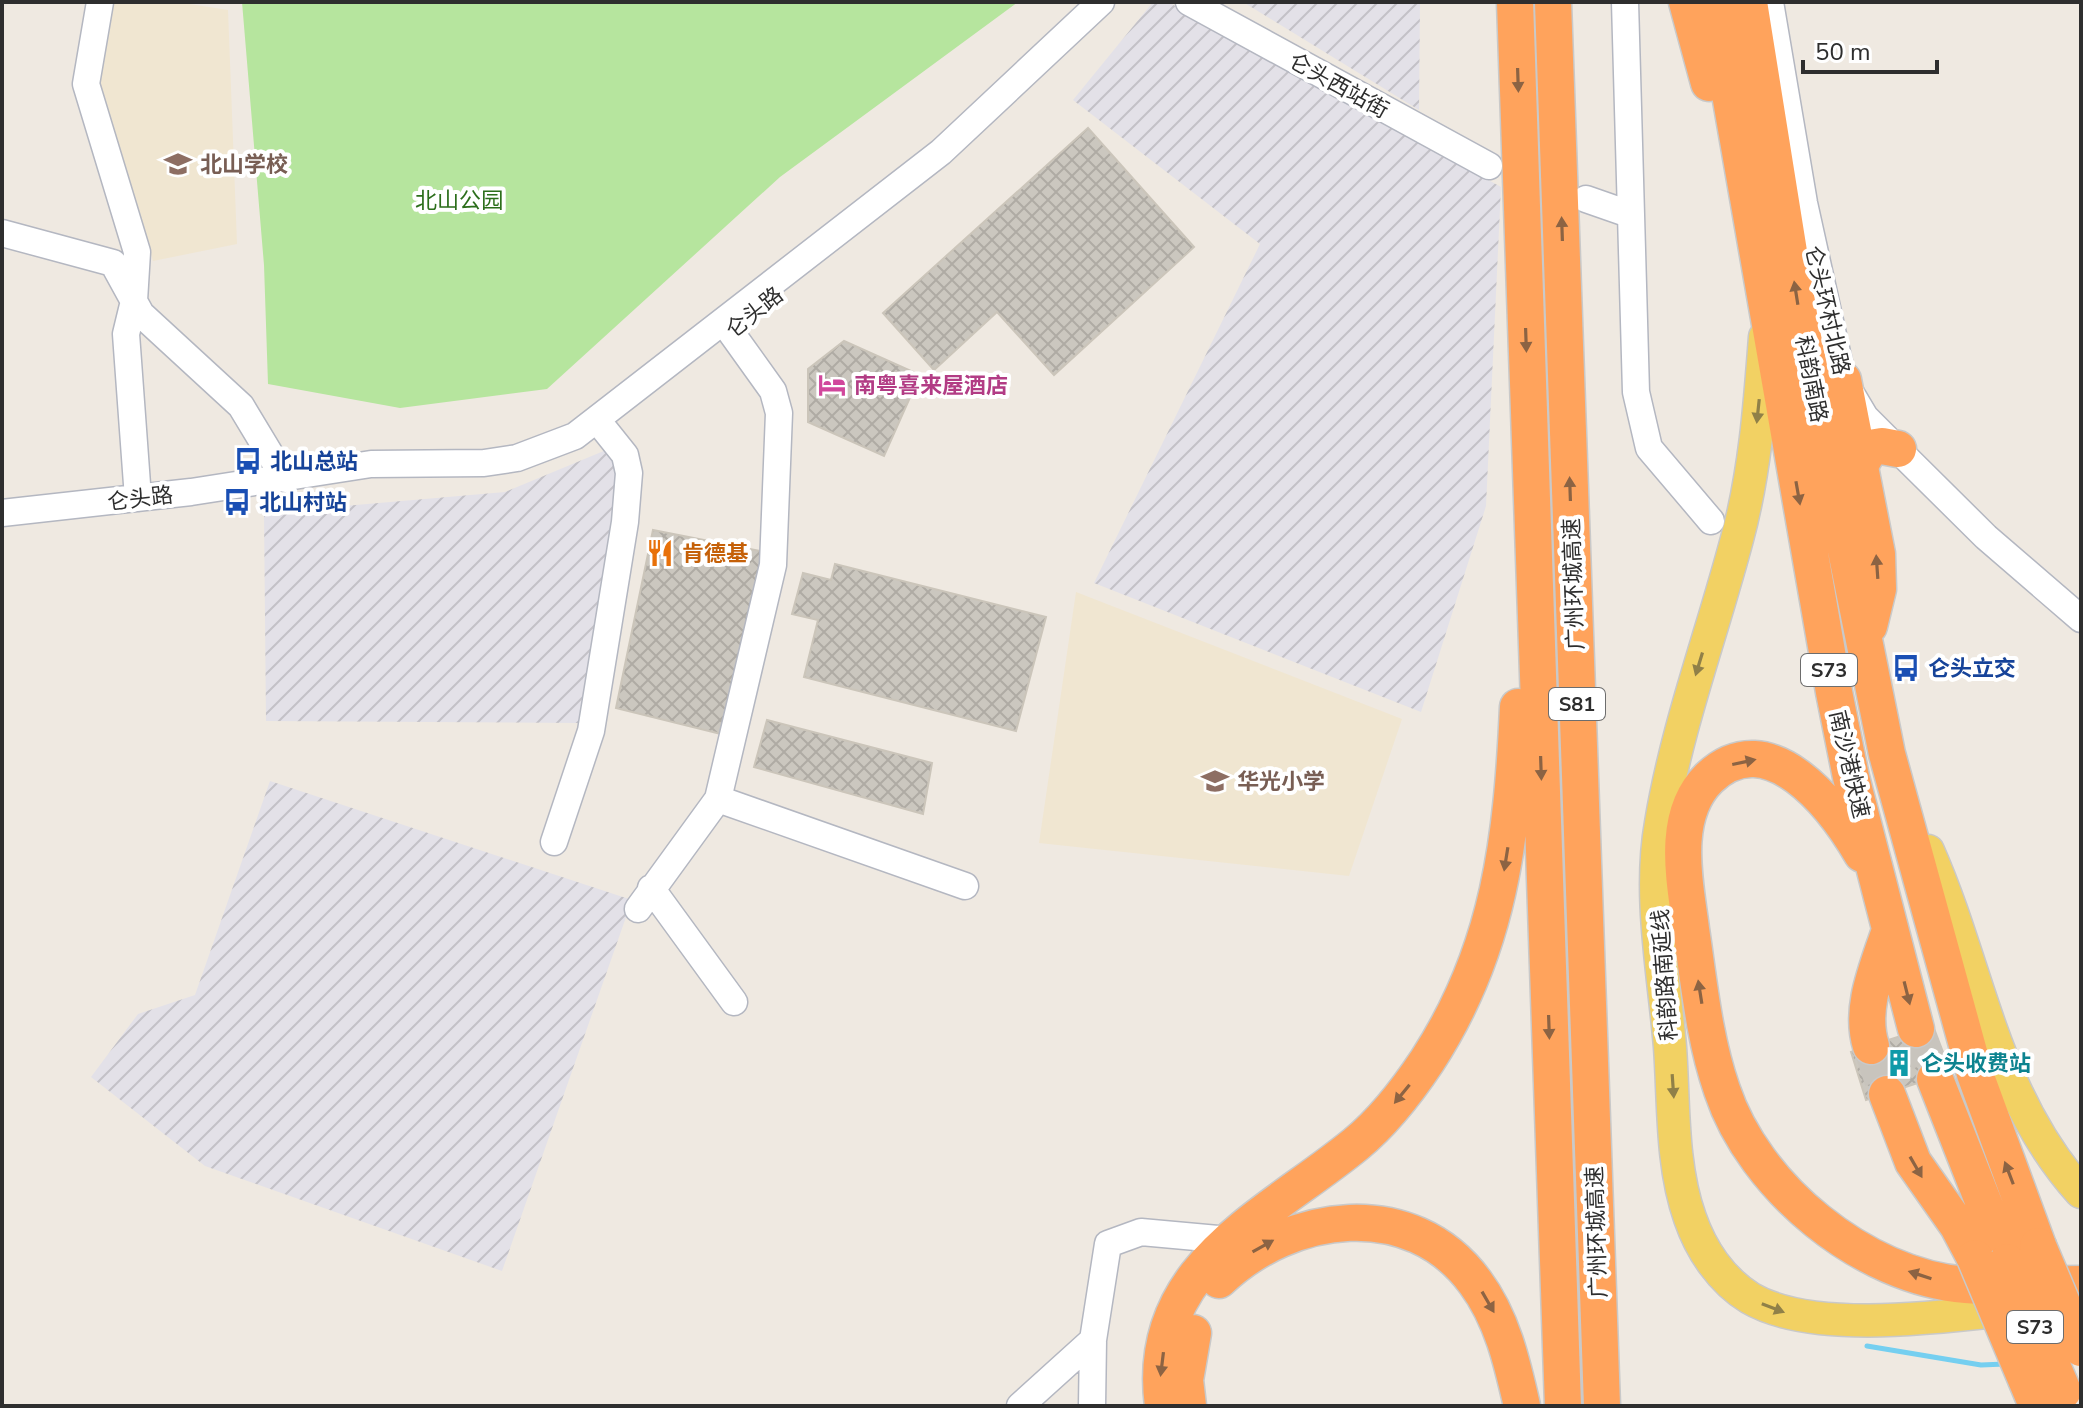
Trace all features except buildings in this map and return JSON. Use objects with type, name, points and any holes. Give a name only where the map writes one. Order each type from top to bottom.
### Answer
[{"type":"highway","name":"广州环城高速","points":[[1515,2],[1563,1406]]},
{"type":"highway","name":"广州环城高速","points":[[1553,2],[1602,1406]]},
{"type":"highway","points":[[1687,2],[1707,78],[1741,154]]},
{"type":"highway","points":[[1741,10],[1741,154],[1768,306]]},
{"type":"highway","name":"科韵南路","points":[[1741,10],[1887,754]]},
{"type":"highway","name":"南沙港快速","points":[[1768,306],[1817,609],[1851,777],[1916,1029]]},
{"type":"highway","points":[[1843,380],[1878,572],[1875,606],[1863,643]]},
{"type":"highway","points":[[1163,1406],[1160,1383],[1164,1349],[1181,1296],[1229,1240],[1358,1143],[1384,1117],[1427,1061],[1476,966],[1497,902],[1510,838],[1529,446]]},
{"type":"highway","points":[[1859,467],[1870,448],[1882,446],[1898,449]]},
{"type":"highway","points":[[1575,667],[1627,1406]]},
{"type":"highway","name":"南沙港快速","points":[[1887,754],[1975,1074],[2006,1255]]},
{"type":"highway","points":[[1877,880],[1858,846],[1823,800],[1794,772],[1777,763],[1758,759],[1739,761],[1707,780],[1696,797],[1687,818],[1684,841],[1686,895],[1706,1029],[1722,1092],[1735,1119],[1765,1165],[1808,1212],[1866,1252],[1898,1267],[1965,1285],[2081,1284]]},
{"type":"highway","points":[[1871,1046],[1867,1032],[1868,1007],[1890,930]]},
{"type":"highway","name":"南沙港快速","points":[[1935,1079],[2006,1255],[2081,1348]]},
{"type":"highway","points":[[1887,1094],[1913,1162],[1958,1226],[2006,1255],[2049,1402]]},
{"type":"highway","points":[[1188,1406],[1185,1380],[1189,1346],[1199,1313],[1217,1283],[1242,1258],[1268,1242],[1321,1225],[1350,1222],[1379,1222],[1407,1229],[1457,1260],[1475,1281],[1496,1318],[1522,1406]]},
{"type":"main road","name":"科韵路南延线","points":[[1768,306],[1746,499],[1693,685],[1660,826],[1657,888],[1676,1133],[1689,1217],[1706,1253],[1729,1281],[1749,1297],[1795,1315],[1849,1320],[2081,1302]]},
{"type":"main road","points":[[1887,754],[1934,864],[1985,1016],[2018,1099],[2038,1137],[2081,1192]]},
{"type":"street","points":[[100,2],[86,84],[137,252],[134,301],[126,334],[138,498]]},
{"type":"street","name":"仑头路","points":[[2,513],[285,479],[371,464],[484,463],[517,458],[575,436],[941,152],[1101,2]]},
{"type":"street","name":"仑头路","points":[[326,473],[429,478],[503,473],[542,463],[605,430],[957,156],[1004,116],[1119,2]]},
{"type":"street","name":"仑头西站街","points":[[1189,2],[1489,166]]},
{"type":"street","points":[[1625,2],[1636,392],[1649,448],[1711,521]]},
{"type":"street","name":"仑头环村北路","points":[[1741,10],[1778,64],[1807,219],[1843,380],[1865,417],[1986,537],[2081,619]]},
{"type":"street","points":[[1586,199],[1629,214]]},
{"type":"street","points":[[2,233],[113,263],[141,314],[241,406],[285,479]]},
{"type":"street","points":[[730,331],[773,391],[779,413],[773,565],[718,799],[645,898],[734,1002]]},
{"type":"street","points":[[554,842],[591,731],[625,522],[629,473],[625,455],[605,430]]},
{"type":"street","points":[[718,799],[965,886]]},
{"type":"street","points":[[1092,1406],[1093,1340],[1108,1244],[1141,1232],[1229,1240]]},
{"type":"street","points":[[1020,1406],[1093,1340]]},
{"type":"shaded area","name":"北山学校","points":[[110,2],[177,2],[228,10],[237,244],[153,261],[97,84]]},
{"type":"shaded area","points":[[1153,2],[1168,2],[1501,187],[1486,506],[1421,712],[1094,583],[1260,244],[1073,100]]},
{"type":"shaded area","points":[[1243,2],[1420,2],[1419,110]]},
{"type":"shaded area","points":[[611,448],[619,475],[578,723],[266,721],[264,513],[505,492]]},
{"type":"shaded area","name":"华光小学","points":[[1076,592],[1402,719],[1349,876],[1039,843]]},
{"type":"shaded area","points":[[270,781],[632,900],[502,1271],[205,1166],[91,1077],[138,1014],[195,995]]},
{"type":"green space","name":"北山公园","points":[[242,2],[1018,2],[780,177],[547,389],[400,408],[268,384],[264,265]]},
{"type":"waterway","points":[[1867,1346],[1981,1365],[2005,1364]]},
{"type":"tunnel","points":[[1916,1029],[1935,1079]]},
{"type":"tunnel","points":[[1871,1046],[1887,1094]]},
{"type":"place","name":"北山学校","points":[[178,164]]},
{"type":"place","name":"南粤喜来屋酒店","points":[[832,385]]},
{"type":"place","name":"北山总站","points":[[248,461]]},
{"type":"place","name":"北山村站","points":[[237,502]]},
{"type":"place","name":"肯德基","points":[[660,553]]},
{"type":"place","name":"仑头立交","points":[[1906,668]]},
{"type":"place","name":"华光小学","points":[[1215,781]]},
{"type":"place","name":"仑头收费站","points":[[1899,1063]]}]
